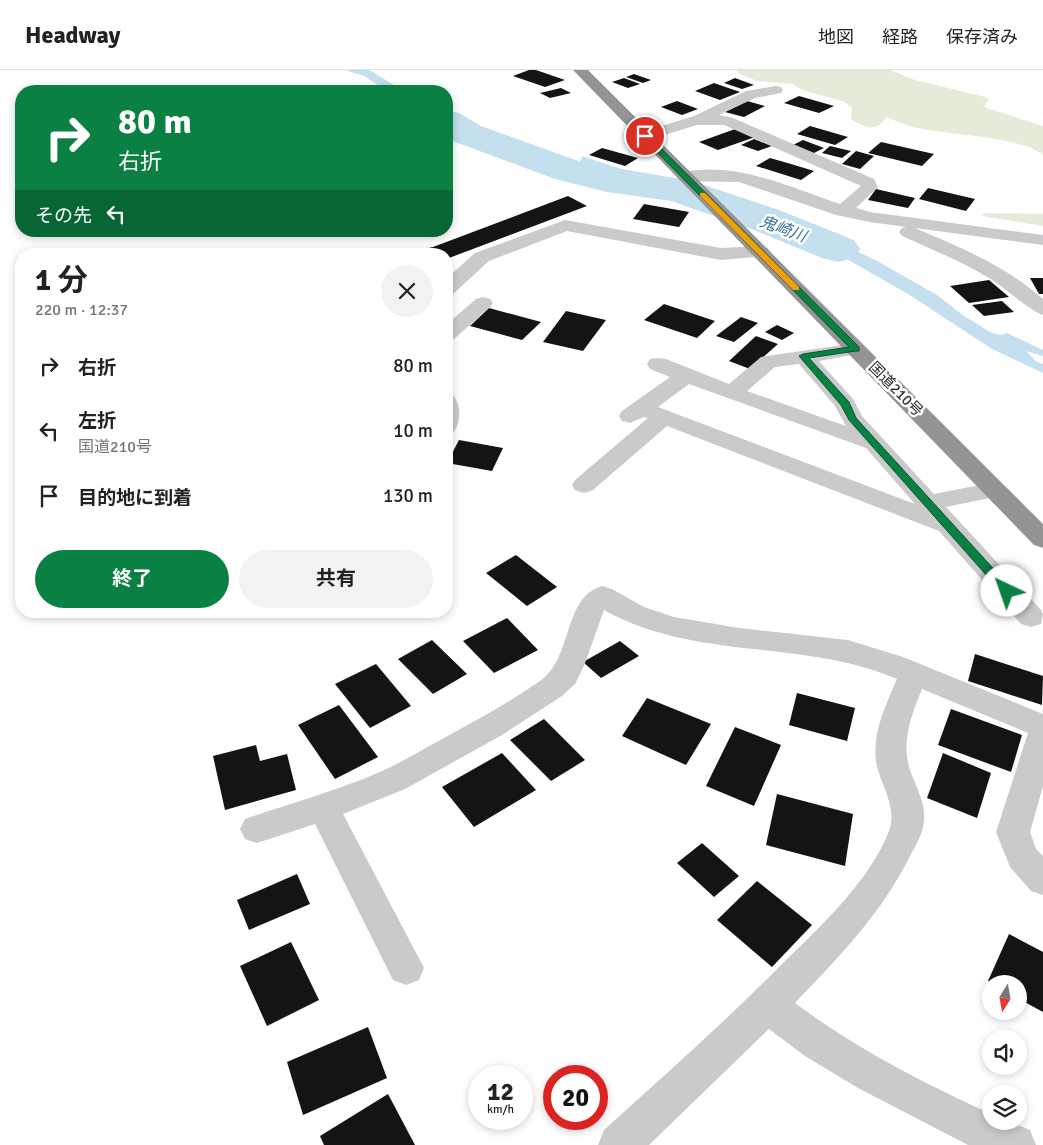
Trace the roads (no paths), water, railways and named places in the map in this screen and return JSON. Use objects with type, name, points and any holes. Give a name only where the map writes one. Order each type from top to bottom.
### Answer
[{"type":"highway","name":"国道210号","points":[[580,70],[1043,539]]},
{"type":"street","points":[[645,136],[700,118],[751,94],[776,90]]},
{"type":"street","points":[[700,118],[719,118],[728,121],[868,183],[870,187],[866,192],[842,211]]},
{"type":"street","points":[[691,183],[718,175],[748,178],[842,211],[894,222],[1043,240]]},
{"type":"street","points":[[894,222],[896,227],[982,266],[1028,295],[1043,308]]},
{"type":"street","points":[[453,284],[482,257],[565,225],[721,254],[756,247]]},
{"type":"street","points":[[453,330],[483,302]]},
{"type":"street","points":[[731,393],[769,362],[856,349]]},
{"type":"street","points":[[803,356],[846,404],[852,418],[1031,617]]},
{"type":"street","points":[[658,364],[731,393],[875,444]]},
{"type":"street","points":[[584,485],[644,414],[686,376]]},
{"type":"street","points":[[644,414],[948,526]]},
{"type":"street","points":[[928,503],[995,490]]},
{"type":"street","points":[[257,829],[366,792],[430,762],[491,727],[552,688],[565,676],[590,608],[602,596],[634,614],[672,627],[739,638],[848,651],[886,662],[1043,727]]},
{"type":"street","points":[[620,1145],[768,1004],[844,927],[864,903],[886,870],[906,830],[908,809],[892,762],[891,740],[895,718],[914,674]]},
{"type":"street","points":[[1043,733],[1013,832],[1022,857],[1043,880]]},
{"type":"street","points":[[323,808],[406,968]]},
{"type":"street","points":[[768,1004],[824,1046],[864,1070],[927,1104],[1015,1145]]},
{"type":"water","points":[[345,70],[369,70],[394,85],[378,85],[364,76]]},
{"type":"water","points":[[453,120],[496,142],[550,159],[574,170],[593,173],[596,171],[578,163],[582,156],[651,179],[676,183],[697,207],[678,198],[617,186],[564,170],[546,162],[508,153],[472,140],[453,130]]},
{"type":"water","points":[[743,205],[771,212],[802,229],[826,236],[877,261],[937,295],[964,316],[992,333],[1001,335],[1007,333],[1043,350],[1043,356],[1026,351],[1037,362],[1043,364],[1043,373],[992,349],[908,294],[845,258],[765,227]]},
{"type":"waterway","name":"鬼崎川","points":[[453,125],[468,134],[569,171],[607,180],[678,190],[764,219],[838,249]]}]
